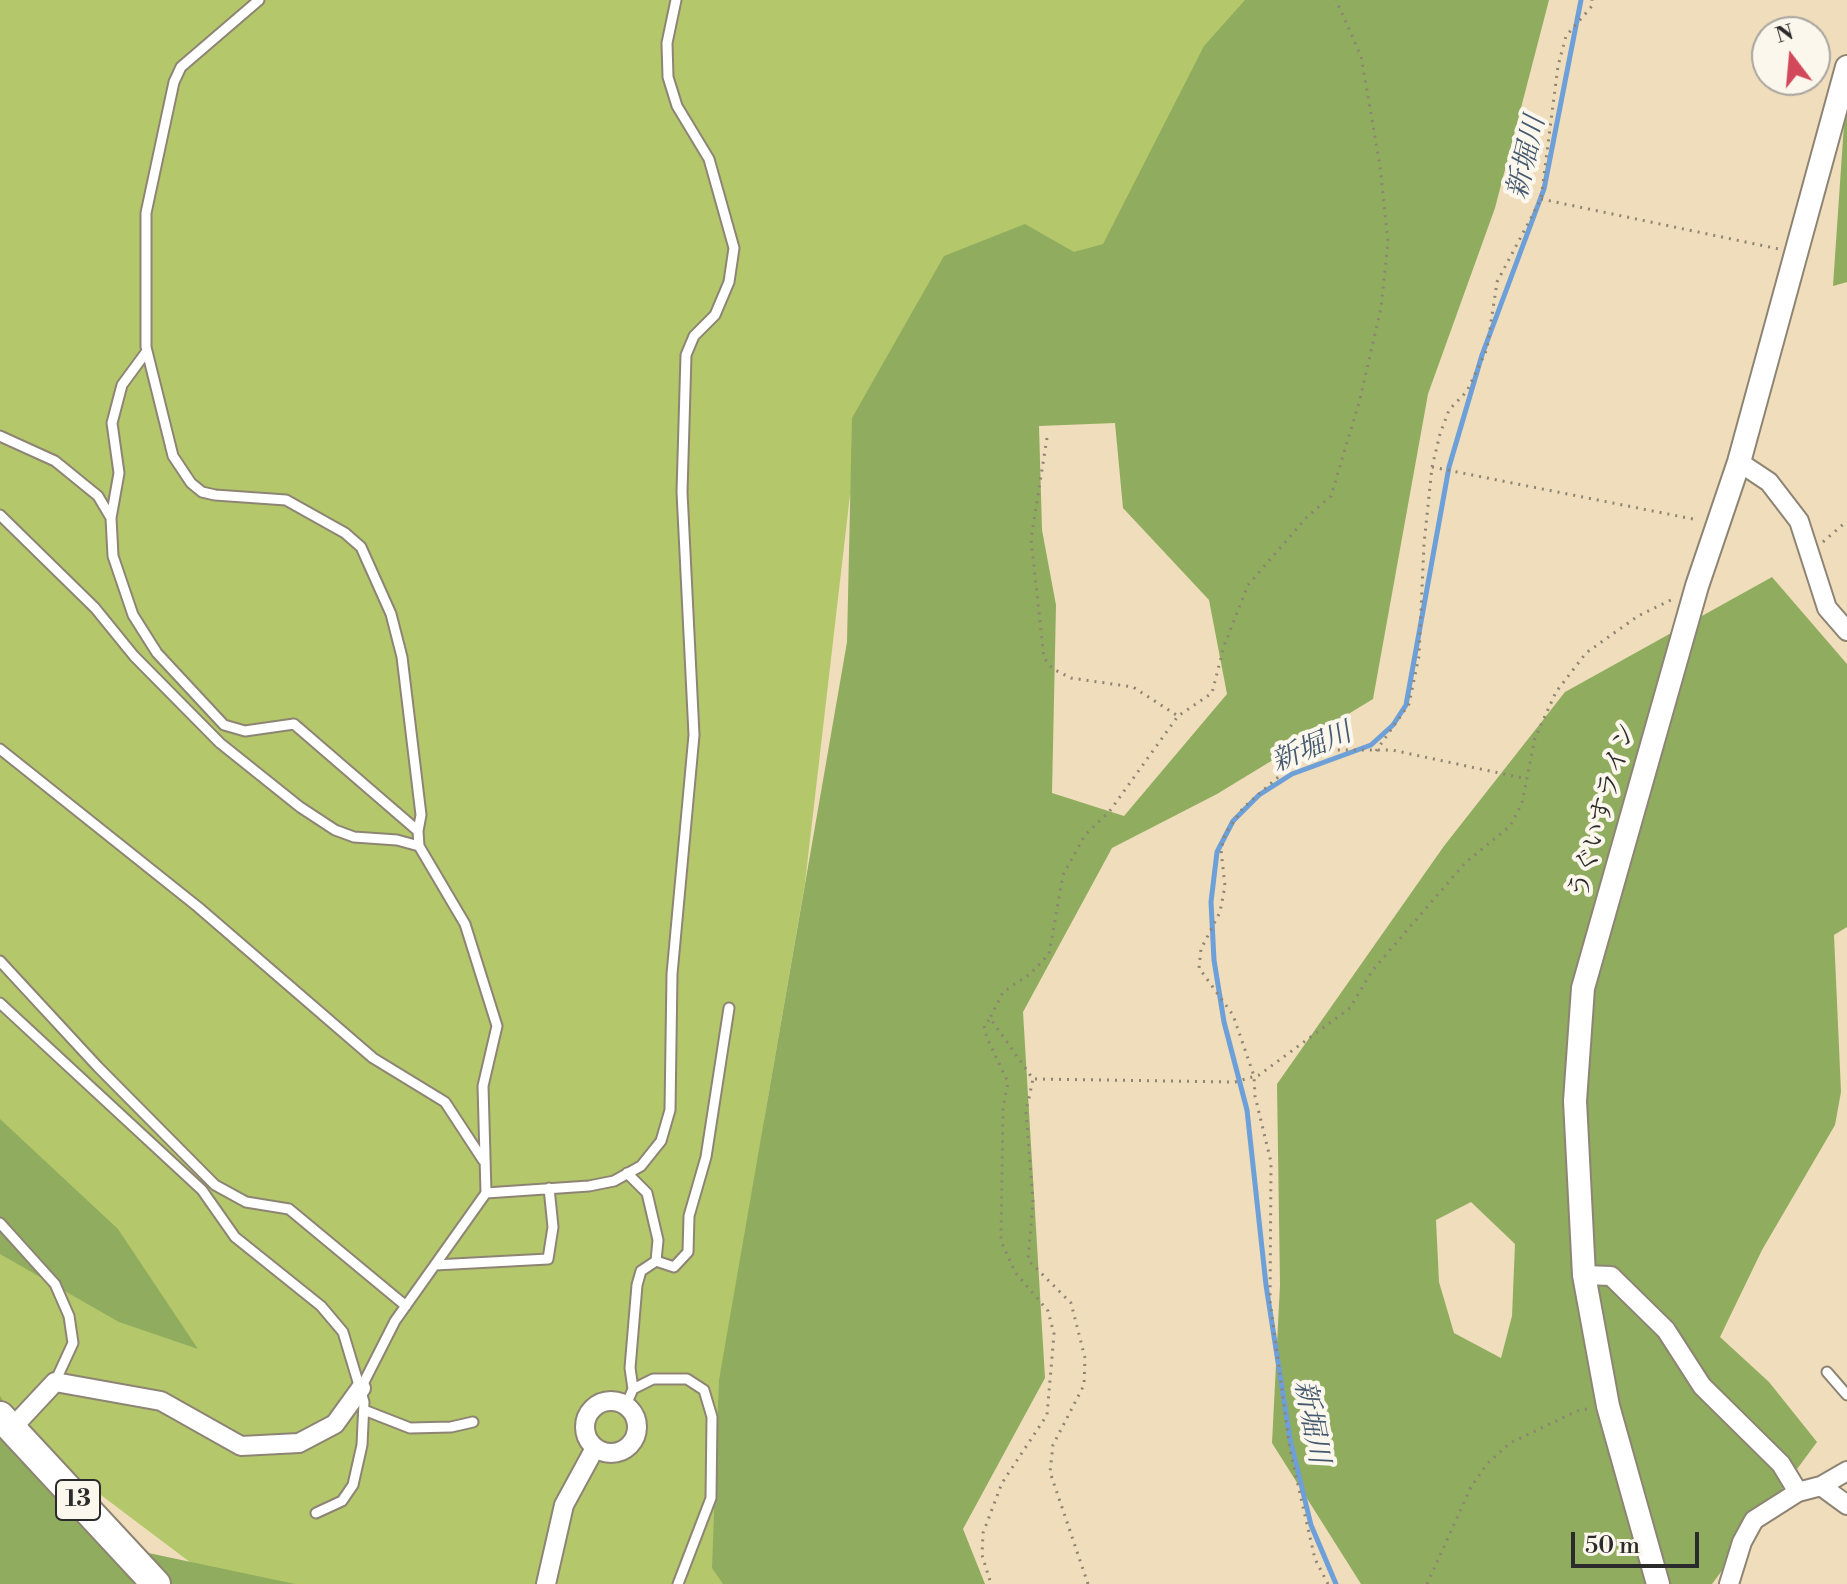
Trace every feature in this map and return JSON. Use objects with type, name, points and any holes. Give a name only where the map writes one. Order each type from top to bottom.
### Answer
[{"type":"main road","name":"13","points":[[6,1422],[156,1584]]},
{"type":"street","name":"うぐいすライン","points":[[1658,1584],[1608,1406],[1584,1275],[1575,1101],[1583,988],[1697,586],[1739,462],[1847,67]]},
{"type":"street","points":[[1739,462],[1769,482],[1799,521],[1827,608],[1847,631]]},
{"type":"street","points":[[1584,1275],[1611,1276],[1666,1330],[1702,1386],[1781,1464],[1798,1492]]},
{"type":"street","points":[[6,1422],[55,1382],[161,1401],[241,1446],[299,1443],[335,1424],[361,1388]]},
{"type":"street","points":[[629,1397],[637,1422],[632,1442],[615,1453],[595,1448],[584,1431],[589,1411],[606,1401],[629,1397]]},
{"type":"street","points":[[546,1584],[564,1505],[595,1448]]},
{"type":"street","points":[[1729,1584],[1742,1542],[1754,1520],[1798,1492],[1821,1486],[1847,1471]]},
{"type":"street","points":[[1821,1486],[1847,1505]]},
{"type":"lane","points":[[259,0],[181,67],[174,82],[146,213],[144,327],[147,351],[173,456],[191,483],[215,495],[286,500],[345,533],[361,547],[391,614],[402,657],[421,815],[419,846],[465,924],[497,1026],[483,1086],[486,1193],[406,1306],[361,1388]]},
{"type":"lane","points":[[486,1193],[589,1186],[614,1181],[641,1166],[661,1141],[670,1110],[672,974],[694,735],[682,492],[686,355],[694,336],[715,315],[729,282],[734,248],[709,159],[677,106],[668,77],[667,43],[676,0]]},
{"type":"lane","points":[[147,351],[122,385],[112,423],[119,473],[111,518],[113,556],[133,615],[157,653],[224,725],[245,731],[294,724],[418,831]]},
{"type":"lane","points":[[0,436],[55,461],[98,496],[111,518]]},
{"type":"lane","points":[[0,515],[95,608],[134,656],[220,743],[289,798],[335,830],[354,837],[397,840],[419,846]]},
{"type":"lane","points":[[0,749],[198,907],[373,1058],[445,1102],[484,1163]]},
{"type":"lane","points":[[0,961],[98,1067],[215,1185],[246,1202],[289,1209],[406,1306]]},
{"type":"lane","points":[[0,1003],[202,1190],[235,1237],[321,1306],[343,1332],[361,1388],[364,1410],[362,1445],[353,1485],[342,1501],[316,1513]]},
{"type":"lane","points":[[656,1261],[674,1267],[688,1252],[689,1216],[712,1123],[729,1008]]},
{"type":"lane","points":[[627,1173],[647,1193],[654,1210],[656,1261]]},
{"type":"lane","points":[[435,1265],[548,1259],[553,1227],[549,1188]]},
{"type":"lane","points":[[0,1223],[55,1284],[69,1316],[73,1343],[55,1382]]},
{"type":"lane","points":[[629,1397],[637,1285],[641,1271],[656,1261]]},
{"type":"lane","points":[[1827,1372],[1847,1395]]},
{"type":"lane","points":[[629,1397],[653,1379],[687,1379],[704,1390],[712,1417],[711,1498],[678,1584]]},
{"type":"lane","points":[[364,1410],[410,1428],[451,1427],[473,1422]]},
{"type":"path","points":[[991,1584],[982,1555],[983,1533],[1002,1483],[1047,1415],[1054,1334],[1048,1311],[1015,1272],[1001,1241],[1003,1108],[1008,1082],[984,1026],[1003,992],[1030,974],[1049,954],[1063,875],[1085,835],[1109,812],[1178,716],[1212,693],[1224,646],[1248,585],[1307,517],[1331,496],[1360,399],[1381,308],[1388,242],[1380,166],[1361,56],[1336,0]]},
{"type":"path","points":[[1376,751],[1409,704],[1419,656],[1424,544],[1432,467],[1449,410],[1467,391],[1487,349],[1497,282],[1541,199],[1558,66],[1566,36],[1592,6],[1592,0]]},
{"type":"path","points":[[1541,199],[1794,253]]},
{"type":"path","points":[[1047,438],[1031,539],[1044,658],[1053,669],[1071,678],[1133,687],[1178,716]]},
{"type":"path","points":[[1432,467],[1718,524]]},
{"type":"path","points":[[1811,552],[1847,521]]},
{"type":"path","points":[[1033,1079],[1235,1082],[1254,1076],[1350,1008],[1372,971],[1465,863],[1510,826],[1522,803],[1535,738],[1556,692],[1586,653],[1638,616],[1697,586]]},
{"type":"path","points":[[1328,1584],[1315,1559],[1290,1450],[1270,1301],[1271,1162],[1254,1076],[1233,1015],[1199,968],[1201,949],[1220,912],[1225,886],[1221,850],[1225,834],[1243,808],[1309,750],[1392,750],[1527,779]]},
{"type":"path","points":[[990,1018],[1033,1079],[1026,1112],[1033,1201],[1028,1260],[1071,1303],[1085,1358],[1084,1385],[1053,1445],[1050,1472],[1088,1584]]},
{"type":"path","points":[[1427,1584],[1471,1487],[1487,1464],[1510,1443],[1579,1410],[1608,1406]]},
{"type":"green space","points":[[0,0],[1260,0],[1140,258],[850,495],[805,883],[764,1121],[758,1584],[219,1584],[12,1428],[0,1410]]},
{"type":"green space","points":[[1245,0],[1549,0],[1495,208],[1428,394],[1373,699],[1217,794],[1112,848],[1023,1012],[1045,1378],[963,1529],[985,1584],[723,1584],[712,1568],[719,1380],[847,642],[852,418],[944,256],[1025,224],[1074,252],[1103,244],[1204,46]],"holes":[[[1115,423],[1123,508],[1209,600],[1227,694],[1124,816],[1052,793],[1056,605],[1042,530],[1039,426]]]},
{"type":"green space","points":[[1847,80],[1847,282],[1833,286]]},
{"type":"green space","points":[[1772,577],[1847,664],[1847,927],[1834,935],[1841,1092],[1835,1125],[1762,1250],[1720,1337],[1769,1382],[1817,1442],[1712,1584],[1361,1584],[1272,1443],[1280,1285],[1277,1084],[1444,846],[1565,692]],"holes":[[[1471,1202],[1515,1244],[1512,1316],[1501,1358],[1454,1333],[1439,1282],[1436,1220]]]},
{"type":"green space","points":[[0,1119],[118,1229],[198,1349],[119,1322],[0,1254]]},
{"type":"green space","points":[[0,1396],[75,1508],[139,1551],[295,1584],[0,1584]]},
{"type":"waterway","name":"新堀川","points":[[1336,1584],[1311,1525],[1290,1439],[1266,1285],[1247,1110],[1224,1022],[1214,960],[1211,902],[1217,852],[1233,821],[1259,795],[1292,774],[1371,745],[1393,725],[1406,705],[1449,467],[1482,355],[1544,189],[1581,0]]}]
